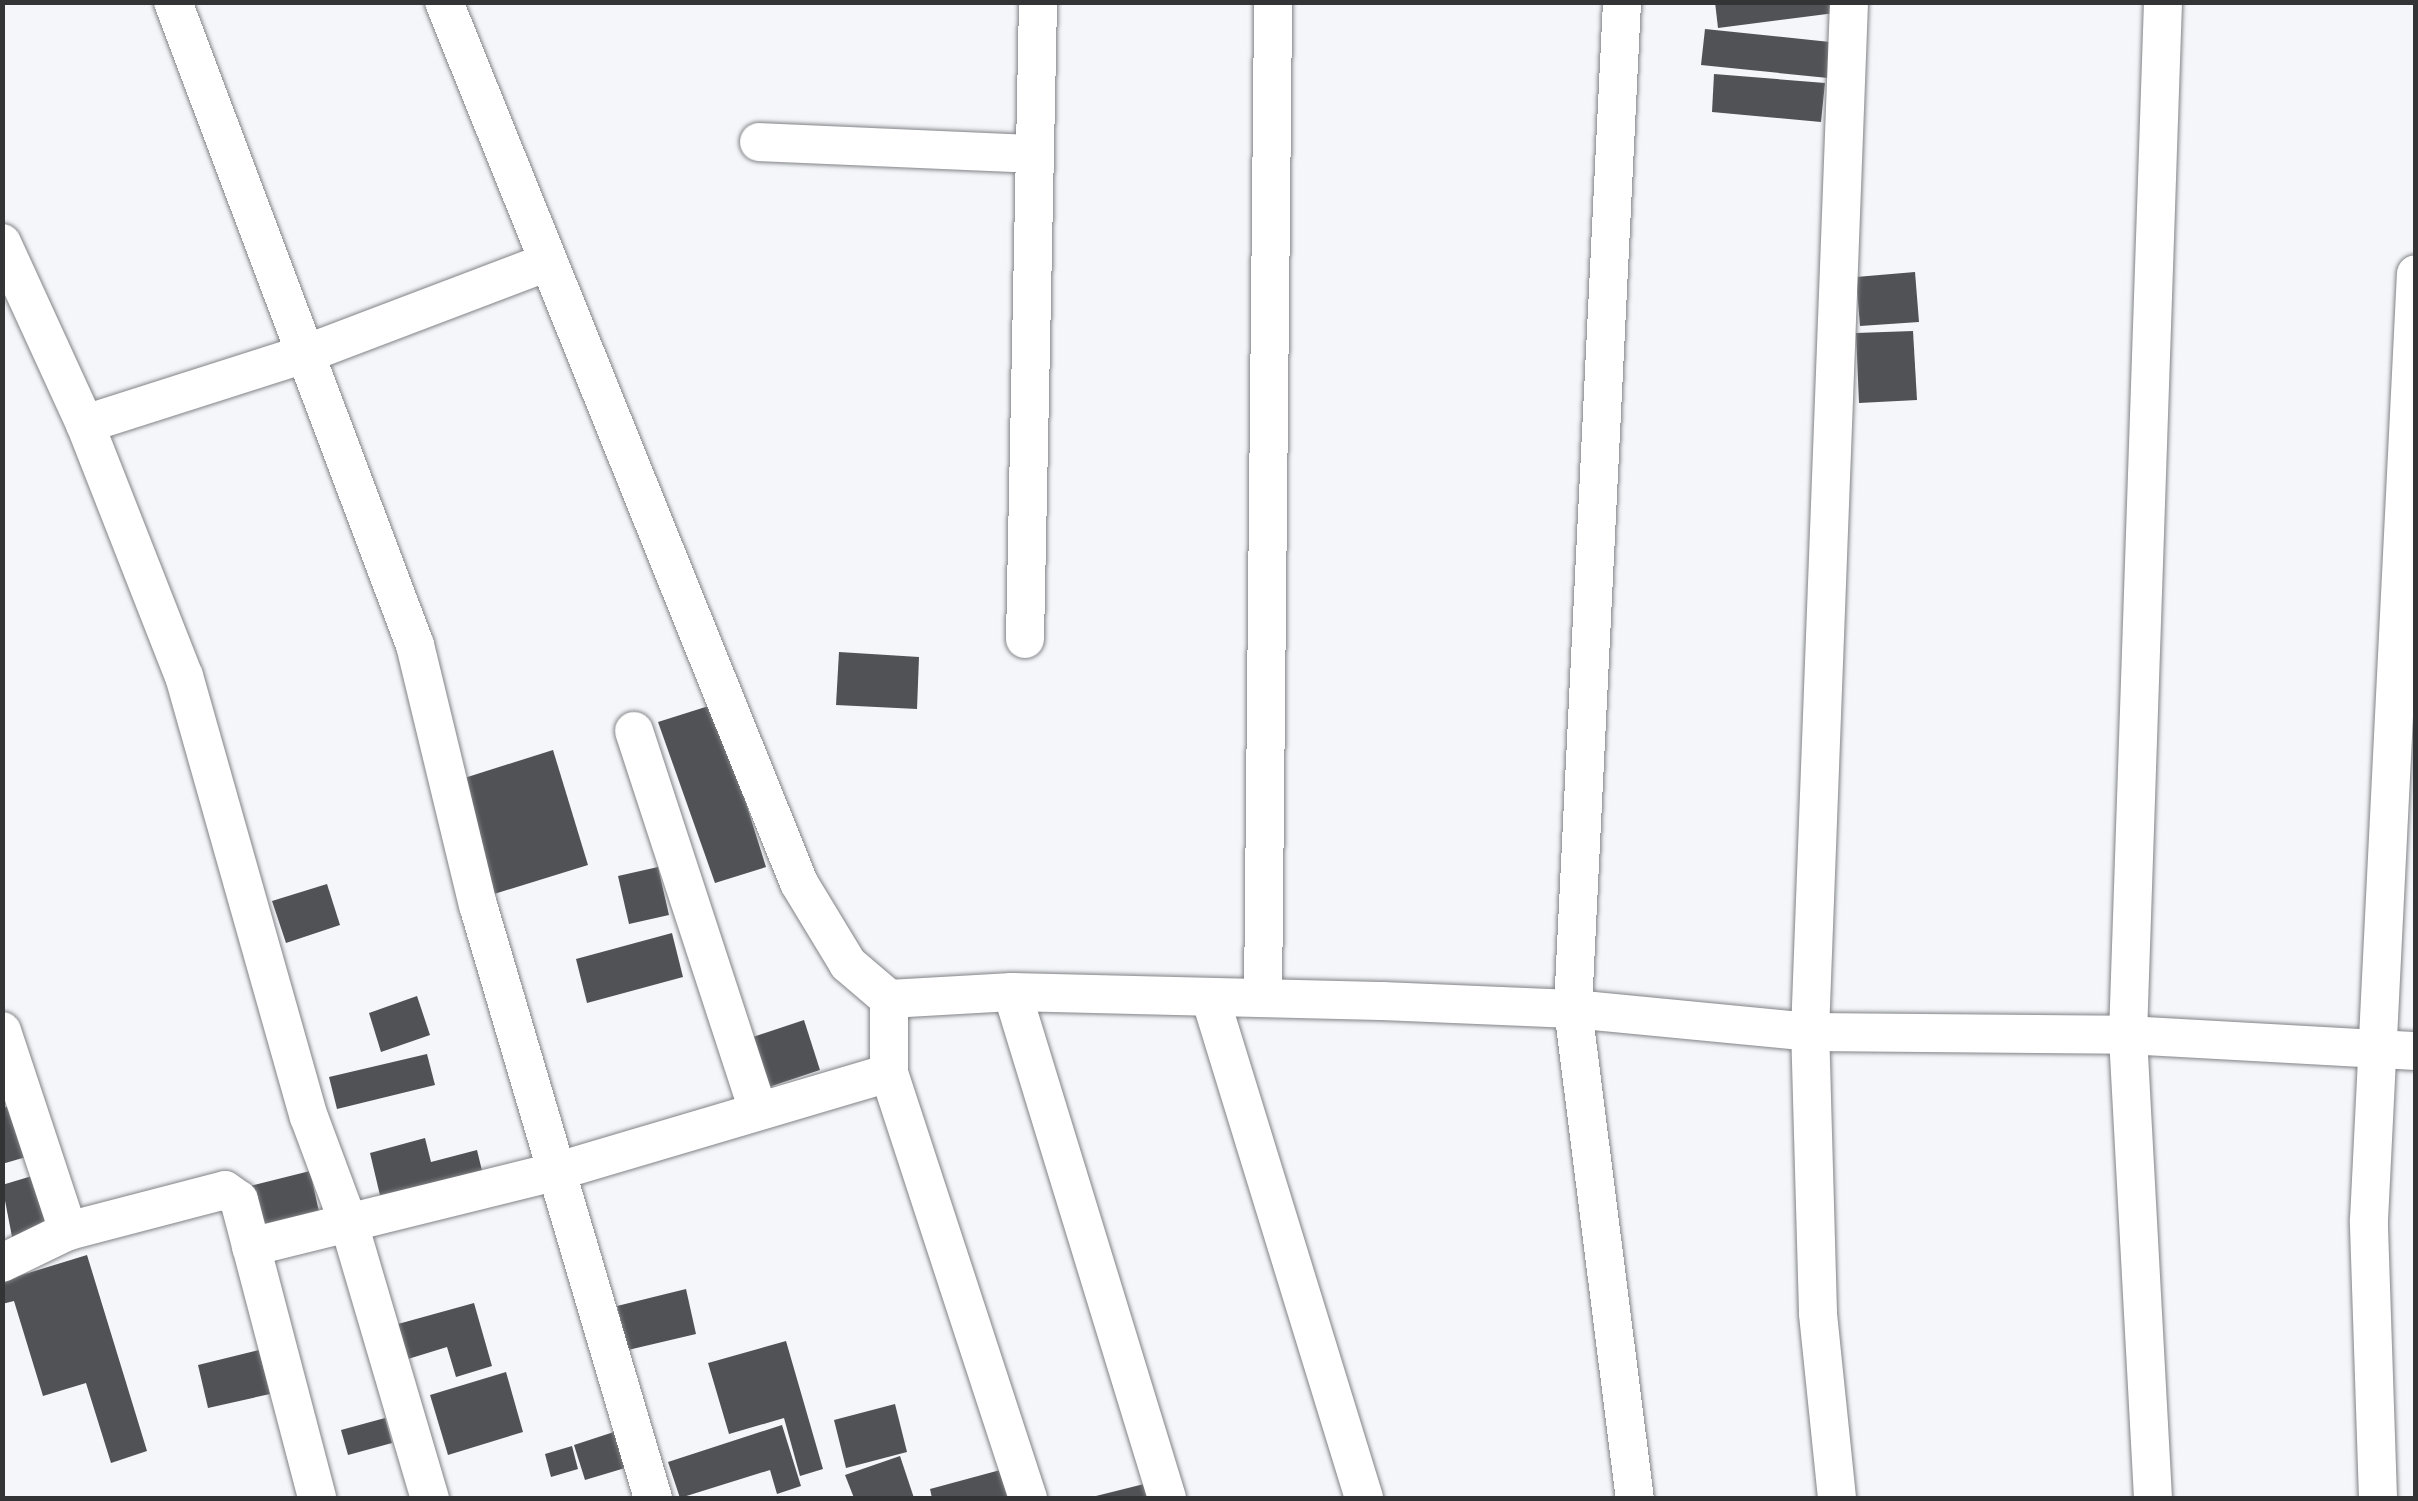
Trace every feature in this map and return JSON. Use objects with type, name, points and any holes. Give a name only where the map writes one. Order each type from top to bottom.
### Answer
[{"type":"street","points":[[172,2],[415,645],[478,905],[653,1498]]},
{"type":"street","points":[[444,2],[799,883],[848,964],[889,999],[1012,992],[1263,998],[1573,1009],[1810,1032],[2128,1036],[2398,1050]]},
{"type":"street","points":[[1025,639],[1038,2]]},
{"type":"street","points":[[1263,998],[1272,2]]},
{"type":"street","points":[[1622,2],[1573,1009],[1635,1498]]},
{"type":"street","points":[[1836,1498],[1818,1314],[1810,1032],[1849,2]]},
{"type":"street","points":[[2152,1498],[2128,1036],[2163,2]]},
{"type":"street","points":[[758,142],[1035,154]]},
{"type":"street","points":[[2,242],[85,424],[184,676],[309,1117],[350,1227],[430,1498]]},
{"type":"street","points":[[85,424],[308,354],[548,262]]},
{"type":"street","points":[[2378,1498],[2369,1220],[2398,1050],[2416,274]]},
{"type":"street","points":[[634,731],[757,1107]]},
{"type":"street","points":[[1012,992],[1167,1498]]},
{"type":"street","points":[[1210,997],[1364,1498]]},
{"type":"street","points":[[889,999],[889,1073],[1028,1498]]},
{"type":"street","points":[[2,1031],[68,1230]]},
{"type":"street","points":[[250,1247],[350,1227],[558,1172],[757,1107],[889,1073]]},
{"type":"street","points":[[2,1264],[68,1230],[225,1190],[239,1200],[317,1498]]},
{"type":"building","points":[[1715,2],[1834,2],[1835,13],[1718,28]]},
{"type":"building","points":[[1705,29],[1830,42],[1828,78],[1701,65]]},
{"type":"building","points":[[1714,74],[1825,83],[1821,122],[1712,112]]},
{"type":"building","points":[[1915,272],[1919,322],[1860,326],[1856,277]]},
{"type":"building","points":[[1913,331],[1917,400],[1859,403],[1856,333]]},
{"type":"building","points":[[839,652],[919,657],[917,709],[836,705]]},
{"type":"building","points":[[715,704],[766,867],[715,883],[658,722]]},
{"type":"building","points":[[553,750],[588,865],[491,895],[455,781]]},
{"type":"building","points":[[658,867],[669,915],[629,924],[618,876]]},
{"type":"building","points":[[327,884],[340,925],[286,943],[272,901]]},
{"type":"building","points":[[672,933],[683,977],[587,1003],[576,959]]},
{"type":"building","points":[[417,996],[430,1035],[381,1052],[369,1013]]},
{"type":"building","points":[[804,1020],[820,1070],[769,1087],[753,1037]]},
{"type":"building","points":[[427,1054],[435,1085],[337,1109],[329,1077]]},
{"type":"building","points":[[10,1106],[26,1157],[2,1164],[2,1108]]},
{"type":"building","points":[[425,1138],[431,1162],[477,1150],[485,1183],[383,1208],[370,1153]]},
{"type":"building","points":[[310,1171],[320,1216],[261,1230],[250,1186]]},
{"type":"building","points":[[42,1173],[58,1228],[13,1242],[2,1185]]},
{"type":"building","points":[[87,1255],[147,1451],[111,1463],[86,1383],[43,1396],[14,1301],[2,1304],[2,1281]]},
{"type":"building","points":[[686,1289],[696,1334],[628,1350],[617,1306]]},
{"type":"building","points":[[474,1303],[492,1366],[456,1377],[447,1347],[408,1359],[398,1324]]},
{"type":"building","points":[[786,1341],[823,1469],[800,1476],[784,1418],[729,1434],[708,1363]]},
{"type":"building","points":[[259,1350],[270,1394],[208,1408],[198,1365]]},
{"type":"building","points":[[506,1372],[523,1432],[448,1455],[430,1395]]},
{"type":"building","points":[[895,1404],[907,1452],[846,1468],[834,1420]]},
{"type":"building","points":[[385,1418],[392,1443],[348,1455],[341,1430]]},
{"type":"building","points":[[782,1425],[801,1486],[777,1494],[770,1470],[680,1498],[668,1462]]},
{"type":"building","points":[[623,1429],[635,1465],[585,1480],[574,1445]]},
{"type":"building","points":[[572,1446],[578,1469],[551,1477],[545,1454]]},
{"type":"building","points":[[900,1456],[914,1498],[854,1498],[845,1475]]},
{"type":"building","points":[[1004,1469],[1012,1498],[932,1498],[930,1489]]},
{"type":"building","points":[[1144,1484],[1148,1498],[1092,1498],[1092,1497]]}]
